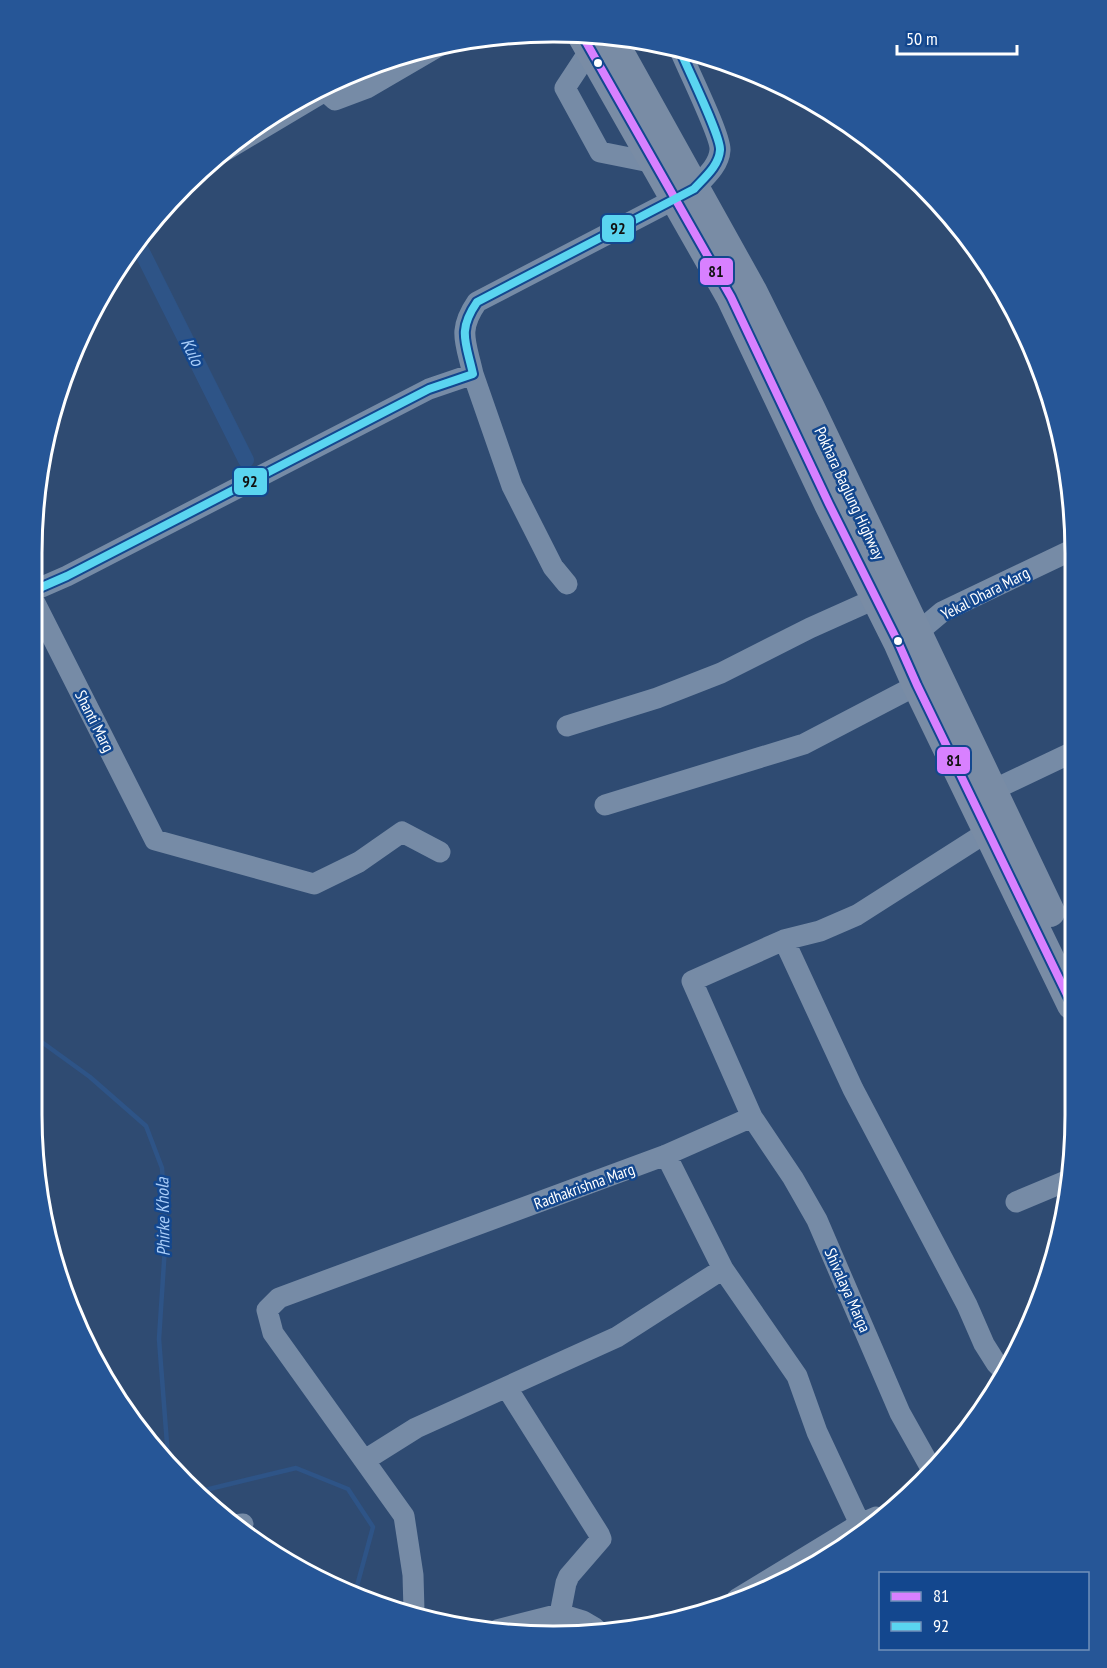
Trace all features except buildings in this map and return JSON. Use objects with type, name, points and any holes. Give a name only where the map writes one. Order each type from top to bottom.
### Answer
[{"type":"highway","name":"Pokhara Baglung Highway","points":[[596,44],[655,163],[685,194],[829,504],[877,598],[908,637],[917,685],[1065,947]]},
{"type":"highway","name":"Pokhara Baglung Highway","points":[[596,44],[685,194],[752,291],[908,637],[993,790],[997,826],[1065,988]]},
{"type":"street","points":[[592,43],[566,88],[600,152],[655,163]]},
{"type":"street","points":[[567,584],[553,567],[512,486],[472,374],[464,331],[468,315],[477,302],[685,194],[712,170],[720,150],[714,128],[684,59]]},
{"type":"street","points":[[329,94],[335,100],[367,88],[412,62]]},
{"type":"street","points":[[42,587],[429,389],[472,374]]},
{"type":"street","name":"Yekal Dhara Marg","points":[[908,637],[942,612],[1065,553]]},
{"type":"street","points":[[567,726],[657,698],[721,673],[810,628],[877,598]]},
{"type":"street","name":"Shanti Marg","points":[[42,617],[155,840],[314,884],[359,862],[402,832],[440,852]]},
{"type":"street","points":[[605,805],[804,744],[917,685]]},
{"type":"street","points":[[993,790],[1065,756]]},
{"type":"street","points":[[752,1117],[692,981],[784,939],[820,931],[857,915],[997,826]]},
{"type":"street","points":[[784,939],[853,1089],[949,1269],[984,1344],[998,1366]]},
{"type":"street","name":"Radhakrishna Marg","points":[[414,1607],[413,1575],[404,1516],[273,1333],[267,1310],[279,1298],[666,1155],[752,1117]]},
{"type":"street","name":"Shivalaya Marga","points":[[752,1117],[793,1178],[817,1220],[900,1413],[928,1463]]},
{"type":"street","points":[[666,1155],[723,1269],[797,1376],[817,1432],[867,1518]]},
{"type":"street","points":[[1016,1202],[1061,1183]]},
{"type":"street","points":[[365,1460],[416,1428],[617,1337],[723,1269]]},
{"type":"street","points":[[507,1388],[601,1539],[569,1576],[560,1614]]},
{"type":"street","points":[[781,1572],[852,1530]]},
{"type":"street","points":[[518,1625],[560,1614],[589,1625]]},
{"type":"waterway","name":"Kulo","points":[[141,251],[246,460]]},
{"type":"waterway","name":"Phirke Khola","points":[[42,1042],[90,1077],[146,1126],[162,1168],[166,1231],[159,1339],[167,1450]]},
{"type":"waterway","name":"Phirke Khola","points":[[206,1490],[296,1468],[348,1489],[373,1527],[357,1586]]},
{"type":"transit line","name":"81","points":[[587,43],[731,297],[1065,991]]},
{"type":"transit line","name":"92","points":[[42,587],[429,389],[473,374],[466,345],[465,329],[477,302],[694,189],[714,166],[719,156],[719,142],[684,59]]}]
